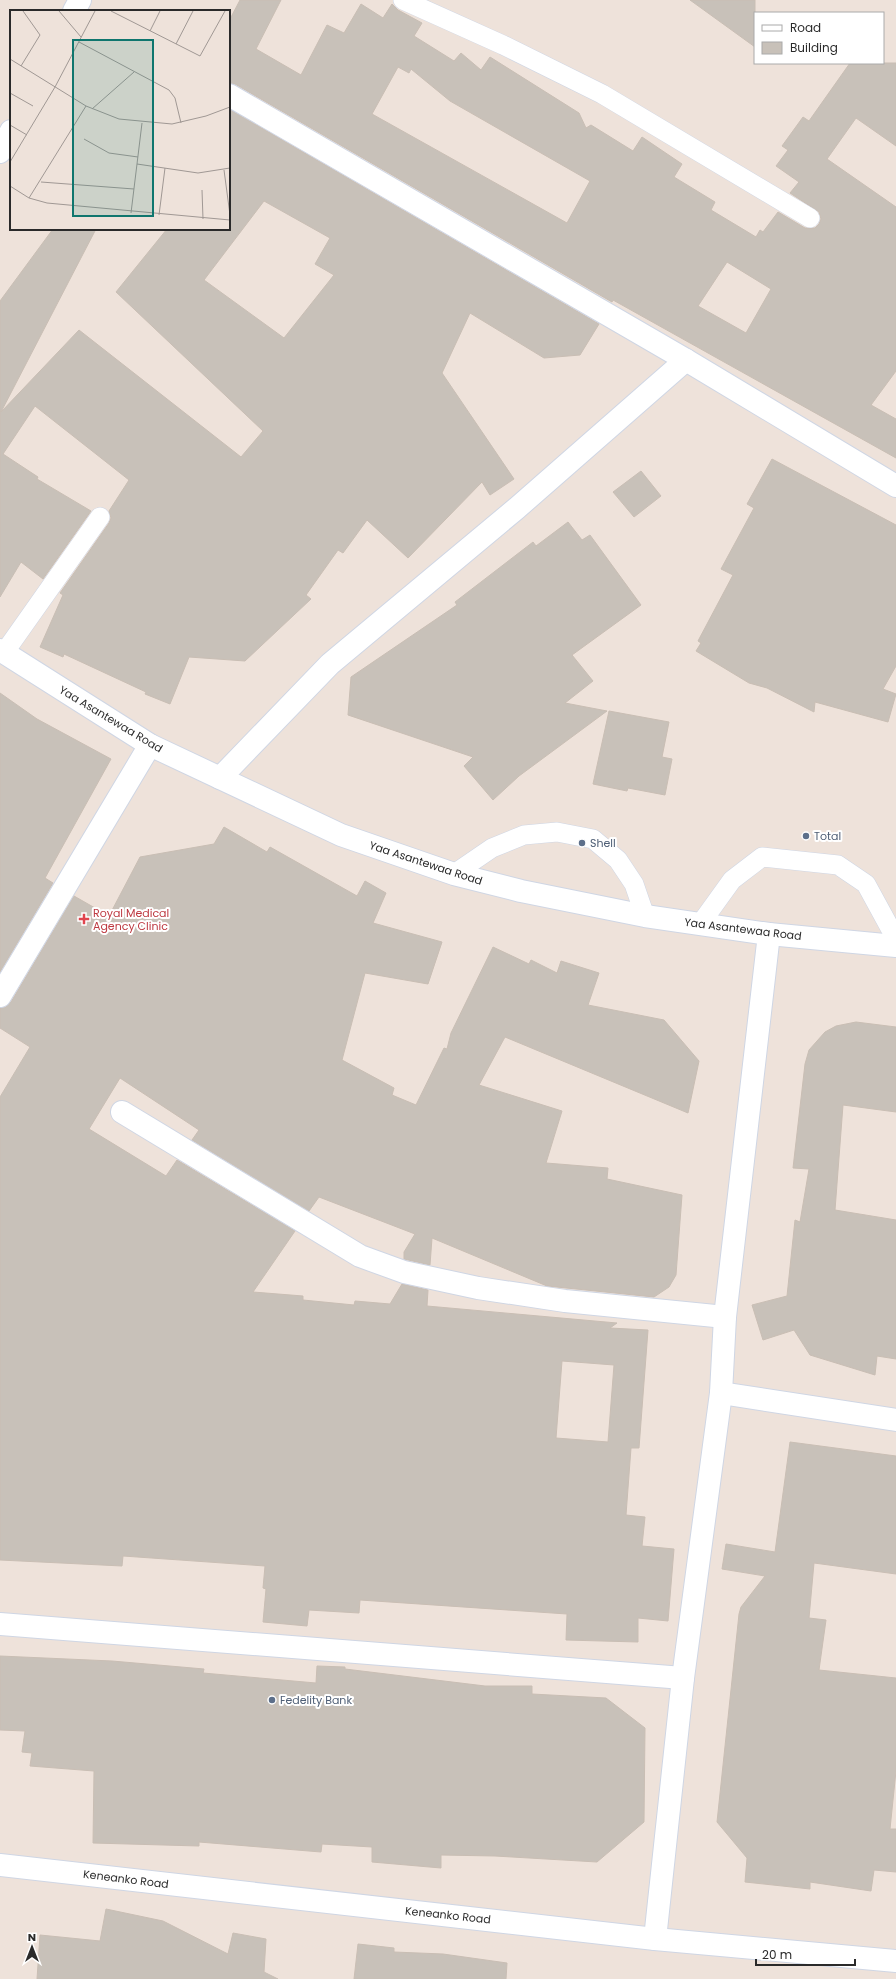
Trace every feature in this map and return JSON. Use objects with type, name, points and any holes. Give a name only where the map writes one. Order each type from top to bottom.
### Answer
[{"type":"street","points":[[75,10],[80,0]]},
{"type":"street","points":[[230,96],[686,360],[896,486]]},
{"type":"street","points":[[0,152],[10,133]]},
{"type":"street","points":[[220,778],[330,664],[517,508],[686,360]]},
{"type":"street","name":"Yaa Asantewaa Road","points":[[2,652],[150,745],[340,835],[454,874],[521,891],[645,916],[769,934],[896,946]]},
{"type":"street","points":[[0,996],[150,745]]},
{"type":"street","points":[[656,1939],[683,1678],[721,1393],[725,1318],[769,934]]},
{"type":"street","points":[[122,1112],[360,1256],[397,1269],[478,1288],[565,1301],[725,1318]]},
{"type":"street","points":[[721,1393],[896,1420]]},
{"type":"street","points":[[0,1624],[683,1678]]},
{"type":"street","name":"Keneanko Road","points":[[0,1865],[656,1939],[896,1961]]},
{"type":"lane","points":[[403,0],[504,45],[602,94],[810,218]]},
{"type":"lane","points":[[2,652],[100,517]]},
{"type":"lane","points":[[454,874],[492,848],[524,835],[557,832],[593,840],[618,860],[634,884],[645,916]]},
{"type":"lane","points":[[701,923],[732,880],[762,857],[838,865],[866,884],[896,939]]},
{"type":"building","points":[[240,0],[281,0],[256,49],[301,75],[327,25],[344,33],[361,4],[383,18],[392,4],[398,10],[422,23],[414,36],[454,61],[461,53],[481,70],[490,57],[579,113],[586,128],[591,125],[633,151],[642,137],[682,164],[674,177],[715,202],[711,210],[756,237],[760,230],[763,232],[778,212],[805,228],[815,228],[819,224],[821,219],[819,212],[790,193],[799,182],[776,166],[788,150],[782,146],[803,117],[809,121],[849,64],[896,63],[896,146],[856,118],[827,159],[896,207],[896,371],[871,405],[896,419],[896,458],[613,300],[612,302],[235,84],[230,83],[230,19]],"holes":[[[398,67],[409,73],[411,69],[450,101],[590,181],[567,223],[372,114]],[[727,262],[771,289],[746,333],[698,306]]]},
{"type":"building","points":[[690,0],[755,0],[754,46]]},
{"type":"building","points":[[230,110],[599,324],[580,355],[544,358],[470,313],[442,373],[514,479],[490,495],[482,482],[408,558],[367,520],[343,553],[338,550],[306,595],[311,599],[245,661],[189,657],[170,704],[145,694],[146,692],[64,654],[63,657],[40,647],[63,595],[60,593],[109,523],[111,518],[109,511],[129,480],[35,406],[3,454],[38,477],[37,479],[91,511],[43,579],[21,562],[0,597],[0,301],[52,230],[95,230],[1,412],[79,330],[241,457],[263,431],[116,292],[166,230],[230,230]],"holes":[[[264,201],[330,238],[315,264],[334,275],[284,338],[204,280]]]},
{"type":"building","points":[[772,459],[896,525],[896,666],[883,689],[896,694],[888,722],[815,702],[814,712],[767,688],[749,683],[696,651],[701,643],[698,641],[733,575],[721,569],[754,508],[747,504]]},
{"type":"building","points":[[641,471],[661,496],[634,517],[613,492]]},
{"type":"building","points":[[568,522],[582,540],[590,535],[641,605],[572,655],[593,681],[565,703],[607,711],[519,776],[493,800],[464,766],[473,757],[348,715],[351,677],[457,605],[455,602],[533,542],[536,546]]},
{"type":"building","points":[[0,693],[37,719],[111,759],[45,878],[53,883],[0,972]]},
{"type":"building","points":[[609,711],[669,722],[662,757],[672,759],[665,795],[628,788],[627,791],[593,784]]},
{"type":"building","points":[[224,827],[267,852],[270,847],[357,896],[365,881],[386,893],[373,923],[442,942],[428,984],[365,973],[342,1060],[394,1088],[392,1095],[416,1105],[444,1048],[447,1049],[451,1033],[493,947],[529,964],[531,960],[557,973],[561,961],[599,973],[588,1005],[664,1020],[699,1061],[688,1113],[505,1037],[479,1085],[562,1111],[546,1163],[608,1168],[607,1179],[682,1195],[676,1275],[669,1287],[654,1297],[547,1286],[432,1238],[430,1265],[404,1259],[404,1252],[415,1234],[319,1197],[309,1211],[192,1140],[199,1130],[120,1078],[89,1129],[166,1176],[177,1160],[295,1231],[253,1292],[303,1296],[303,1300],[354,1305],[355,1301],[390,1304],[402,1284],[428,1290],[427,1306],[617,1323],[610,1328],[648,1330],[639,1448],[631,1448],[626,1515],[645,1517],[642,1546],[674,1549],[668,1621],[638,1618],[638,1642],[566,1640],[567,1614],[360,1600],[359,1613],[309,1610],[307,1626],[263,1622],[266,1589],[263,1588],[265,1566],[123,1556],[122,1566],[0,1560],[0,1097],[30,1047],[0,1028],[0,1008],[6,1007],[11,1002],[74,896],[109,916],[140,857],[214,844]],"holes":[[[562,1361],[614,1365],[608,1442],[556,1438]]]},
{"type":"building","points":[[856,1022],[896,1027],[896,1112],[843,1105],[835,1210],[896,1220],[896,1359],[877,1356],[875,1375],[810,1355],[794,1330],[763,1340],[752,1305],[787,1296],[795,1220],[800,1222],[809,1169],[793,1168],[805,1064],[809,1050],[825,1032],[836,1026]]},
{"type":"building","points":[[790,1442],[896,1456],[896,1574],[814,1563],[809,1618],[826,1620],[819,1670],[896,1678],[896,1771],[890,1829],[896,1829],[896,1872],[874,1870],[871,1891],[810,1882],[810,1889],[745,1882],[747,1858],[717,1822],[739,1614],[741,1607],[765,1576],[722,1569],[726,1544],[775,1552]]},
{"type":"building","points":[[0,1656],[112,1661],[204,1669],[203,1673],[316,1683],[317,1666],[345,1667],[345,1669],[485,1686],[532,1686],[532,1694],[606,1698],[645,1728],[644,1822],[597,1862],[495,1856],[441,1855],[441,1868],[372,1862],[372,1847],[322,1844],[321,1852],[199,1842],[199,1846],[93,1843],[94,1771],[30,1766],[32,1753],[22,1752],[25,1731],[0,1730]]},
{"type":"building","points":[[106,1909],[163,1921],[228,1954],[233,1933],[266,1939],[264,1972],[278,1979],[37,1979],[40,1935],[100,1941]]},
{"type":"building","points":[[358,1944],[394,1948],[394,1952],[443,1954],[507,1963],[506,1979],[354,1979]]},
{"type":"place","name":"Total","points":[[806,836]]},
{"type":"place","name":"Shell","points":[[582,843]]},
{"type":"place","name":"Royal Medical Agency Clinic","points":[[84,919]]},
{"type":"place","name":"Fedelity Bank","points":[[272,1700]]}]
